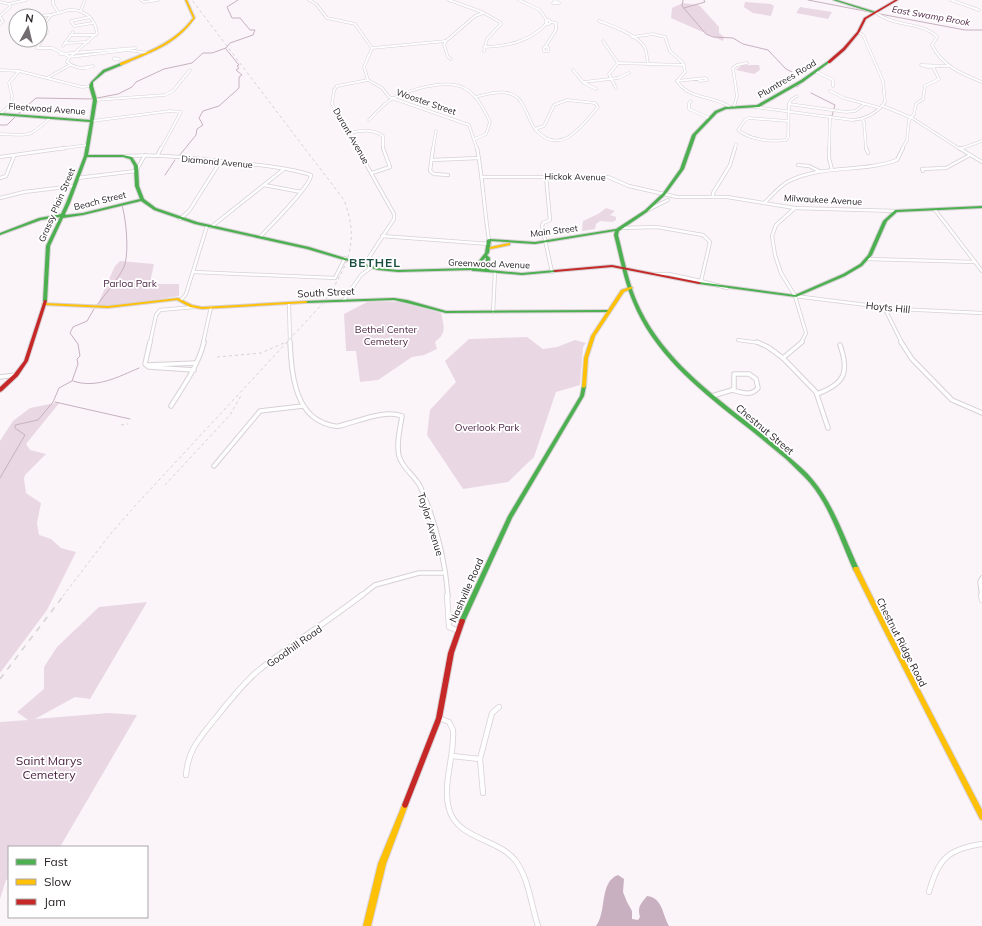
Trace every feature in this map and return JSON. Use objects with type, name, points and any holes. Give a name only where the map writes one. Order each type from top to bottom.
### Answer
[{"type":"main road","points":[[91,86],[93,80],[104,71],[149,53],[189,26],[193,22],[193,15],[186,0]]},
{"type":"main road","points":[[834,0],[876,14]]},
{"type":"main road","name":"Plumtrees Road","points":[[754,107],[817,72],[844,49],[858,32],[864,20],[897,0]]},
{"type":"main road","name":"Grassy Plain Street","points":[[0,390],[16,375],[30,351],[44,304],[48,246],[63,216],[86,156],[95,99],[91,86]]},
{"type":"main road","points":[[618,231],[646,211],[664,194],[682,169],[694,135],[709,118],[719,110],[730,107],[754,107]]},
{"type":"main road","name":"Fleetwood Avenue","points":[[0,114],[92,121]]},
{"type":"main road","points":[[86,156],[123,156],[134,160],[137,186],[142,200]]},
{"type":"main road","name":"Greenwood Avenue","points":[[142,200],[155,209],[180,219],[345,258],[372,267],[398,270],[474,270],[522,274],[608,266],[727,288],[779,296],[795,296],[858,268],[868,259]]},
{"type":"main road","name":"Beach Street","points":[[0,234],[40,219],[88,214],[122,203],[142,200]]},
{"type":"main road","name":"Milwaukee Avenue","points":[[896,211],[982,207]]},
{"type":"main road","points":[[868,259],[877,233],[892,213],[896,211]]},
{"type":"main road","name":"Main Street","points":[[490,244],[545,242],[618,231]]},
{"type":"main road","name":"Chestnut Street","points":[[618,231],[625,268],[640,314],[662,348],[688,376],[806,475]]},
{"type":"main road","points":[[474,270],[486,256],[490,244]]},
{"type":"main road","points":[[486,256],[488,258],[487,271]]},
{"type":"main road","name":"Nashville Road","points":[[367,926],[382,864],[439,718],[451,654],[458,631],[510,517],[582,396],[589,346],[593,336],[623,290],[631,288]]},
{"type":"main road","name":"South Street","points":[[194,307],[394,299],[406,300],[433,310],[446,312],[610,311]]},
{"type":"main road","points":[[44,304],[108,307],[182,300],[194,307]]},
{"type":"main road","name":"Chestnut Ridge Road","points":[[806,475],[813,483],[824,501],[892,644],[940,731],[982,817]]},
{"type":"street","points":[[0,2],[9,4],[26,0]]},
{"type":"street","points":[[53,0],[53,4],[58,12]]},
{"type":"street","points":[[82,10],[85,0]]},
{"type":"street","points":[[141,0],[144,2],[158,0]]},
{"type":"street","points":[[309,0],[328,18],[355,24],[372,48]]},
{"type":"street","points":[[449,0],[499,20],[501,24],[489,36],[484,45],[484,51]]},
{"type":"street","points":[[484,45],[496,47],[508,46],[520,39],[541,31],[547,22],[546,14],[543,11],[519,0]]},
{"type":"street","points":[[952,0],[979,10]]},
{"type":"street","points":[[552,1],[557,2],[559,7]]},
{"type":"street","points":[[0,24],[3,21],[0,16],[10,7],[9,4]]},
{"type":"street","points":[[48,17],[58,12],[82,10],[90,17],[97,29],[96,34],[70,56],[67,62],[70,65]]},
{"type":"street","points":[[450,59],[444,45],[446,41],[475,16],[483,13]]},
{"type":"street","points":[[876,14],[889,21],[934,33],[937,37],[932,44],[932,47],[940,58],[950,66],[982,82]]},
{"type":"street","points":[[90,17],[71,21],[74,26],[93,23]]},
{"type":"street","points":[[599,21],[620,28],[645,46],[648,64]]},
{"type":"street","points":[[545,47],[557,29],[556,23],[547,22]]},
{"type":"street","points":[[63,46],[73,32]]},
{"type":"street","points":[[754,107],[852,120],[862,119],[883,106],[885,102],[883,81],[863,35],[858,32]]},
{"type":"street","points":[[70,35],[96,34]]},
{"type":"street","points":[[632,37],[653,34],[663,35],[667,39],[670,51],[683,64],[685,72],[677,81]]},
{"type":"street","points":[[372,48],[446,41]]},
{"type":"street","points":[[603,41],[618,63]]},
{"type":"street","points":[[65,43],[88,42]]},
{"type":"street","points":[[37,48],[55,49],[59,54],[70,56],[122,49]]},
{"type":"street","points":[[80,48],[86,51]]},
{"type":"street","points":[[368,80],[364,67],[372,48]]},
{"type":"street","points":[[59,54],[122,49],[149,53]]},
{"type":"street","points":[[118,58],[122,49]]},
{"type":"street","points":[[925,60],[928,64]]},
{"type":"street","points":[[618,63],[683,64]]},
{"type":"street","points":[[616,88],[609,74],[618,63]]},
{"type":"street","points":[[677,81],[686,93],[709,98],[730,107],[737,96],[733,68],[737,65],[747,63]]},
{"type":"street","points":[[938,66],[928,64],[921,65],[933,67],[950,66]]},
{"type":"street","points":[[47,78],[70,65],[86,67]]},
{"type":"street","points":[[764,203],[787,182],[819,172],[874,168],[897,160],[907,140],[909,120],[914,114],[915,106],[923,99],[925,86],[939,79],[933,67]]},
{"type":"street","points":[[0,70],[19,71],[82,87],[91,86]]},
{"type":"street","points":[[95,99],[165,95],[173,91],[190,70]]},
{"type":"street","points":[[572,70],[584,82],[596,89]]},
{"type":"street","points":[[0,114],[11,104],[12,96],[9,83],[19,71]]},
{"type":"street","points":[[817,72],[833,80],[833,86]]},
{"type":"street","points":[[584,82],[596,79],[611,80],[621,78],[629,73]]},
{"type":"street","points":[[677,81],[698,79]]},
{"type":"street","name":"Wooster Street","points":[[368,80],[382,88],[387,96],[392,99],[467,123],[471,127],[484,177],[483,200],[490,244]]},
{"type":"street","name":"Durant Avenue","points":[[368,80],[340,85],[334,90],[332,104],[350,133],[394,214],[394,219],[382,236]]},
{"type":"street","points":[[369,120],[392,99],[404,94],[448,83],[463,87],[475,97],[490,122],[486,134],[475,139]]},
{"type":"street","points":[[830,90],[844,98],[880,108]]},
{"type":"street","points":[[475,97],[502,91],[512,92],[519,98],[535,129],[539,134],[554,140],[571,138],[581,129],[598,105],[590,102],[567,100],[557,102],[551,110],[544,126],[535,129]]},
{"type":"street","points":[[788,121],[749,118],[745,120],[738,130],[744,135],[772,141],[783,141],[788,137],[789,104],[791,100],[797,96]]},
{"type":"street","points":[[691,101],[689,103],[689,109],[709,118]]},
{"type":"street","points":[[789,104],[838,111],[855,111],[865,104]]},
{"type":"street","points":[[883,106],[912,118],[982,162]]},
{"type":"street","points":[[92,121],[170,111],[181,112],[157,156]]},
{"type":"street","points":[[830,117],[829,158],[832,170]]},
{"type":"street","points":[[0,134],[29,135],[34,133],[50,118]]},
{"type":"street","points":[[862,119],[864,122],[866,150],[868,153]]},
{"type":"street","points":[[350,133],[368,130],[380,133],[384,136],[383,149],[390,166],[384,170],[372,173]]},
{"type":"street","points":[[436,132],[430,171],[432,173],[448,175]]},
{"type":"street","points":[[960,149],[982,141]]},
{"type":"street","points":[[0,157],[88,144]]},
{"type":"street","points":[[713,197],[713,193],[730,165],[736,144]]},
{"type":"street","points":[[77,178],[136,171],[144,155]]},
{"type":"street","name":"Diamond Avenue","points":[[123,156],[144,155],[220,162],[284,169],[310,175],[311,178],[301,192]]},
{"type":"street","points":[[923,171],[922,169],[926,168],[946,168],[970,155]]},
{"type":"street","points":[[0,178],[6,176],[14,156]]},
{"type":"street","points":[[432,160],[479,158]]},
{"type":"street","points":[[180,219],[190,211],[220,162]]},
{"type":"street","points":[[798,164],[809,166],[819,172]]},
{"type":"street","points":[[182,300],[186,294],[209,226],[284,169]]},
{"type":"street","points":[[546,176],[550,220],[542,224],[552,272]]},
{"type":"street","name":"Hickok Avenue","points":[[484,177],[608,177],[629,186],[664,194]]},
{"type":"street","points":[[264,185],[301,192]]},
{"type":"street","points":[[0,198],[24,192],[74,186]]},
{"type":"street","points":[[260,237],[301,192]]},
{"type":"street","name":"Milwaukee Avenue","points":[[664,194],[684,198],[713,197],[795,208],[896,211]]},
{"type":"street","points":[[646,211],[651,210],[668,200]]},
{"type":"street","points":[[783,358],[801,343],[805,337],[805,325],[795,296],[781,273],[775,255],[772,236],[776,225],[795,208]]},
{"type":"street","points":[[935,210],[982,271]]},
{"type":"street","points":[[618,231],[657,227],[703,235],[710,242],[701,281]]},
{"type":"street","points":[[364,265],[382,236],[490,244]]},
{"type":"street","points":[[194,272],[335,278],[345,258]]},
{"type":"street","points":[[868,259],[975,262]]},
{"type":"street","points":[[344,300],[361,275],[372,267]]},
{"type":"street","points":[[493,312],[495,272]]},
{"type":"street","points":[[654,274],[669,274],[727,288]]},
{"type":"street","name":"Hoyts Hill","points":[[795,296],[884,308],[982,313]]},
{"type":"street","points":[[214,466],[260,410],[303,406],[294,374],[289,346],[289,304]]},
{"type":"street","points":[[147,365],[145,364],[156,315],[160,310],[194,307]]},
{"type":"street","points":[[171,406],[194,370],[201,354],[211,307]]},
{"type":"street","points":[[884,308],[904,348],[917,364],[952,400],[982,413]]},
{"type":"street","points":[[738,340],[757,342],[768,347],[783,358],[817,394],[828,428]]},
{"type":"street","points":[[817,394],[837,384],[844,377],[847,368],[846,356],[840,345]]},
{"type":"street","points":[[147,365],[166,362],[196,363]]},
{"type":"street","points":[[147,365],[149,367],[194,370]]},
{"type":"street","name":"Chestnut Street","points":[[712,396],[732,390],[748,394],[755,392],[758,388],[758,382],[749,374],[734,374],[734,388],[732,390]]},
{"type":"street","points":[[0,377],[16,375]]},
{"type":"street","name":"Taylor Avenue","points":[[303,406],[311,417],[332,426],[394,413],[402,416],[398,454],[418,484],[441,552],[449,599],[449,627],[458,631]]},
{"type":"street","name":"Goodhill Road","points":[[186,775],[187,761],[192,746],[230,700],[258,671],[329,621],[375,585],[419,573],[444,573]]},
{"type":"street","points":[[982,578],[980,582],[982,600]]},
{"type":"street","points":[[483,793],[480,759],[492,713],[499,707]]},
{"type":"street","points":[[439,718],[446,720],[452,726],[452,756],[448,797],[452,817],[463,829],[504,848],[515,860],[524,879],[538,926]]},
{"type":"street","points":[[452,756],[480,759]]},
{"type":"street","points":[[929,892],[933,877],[944,856],[964,846],[982,844]]},
{"type":"green space","points":[[745,2],[771,4],[774,6],[771,16],[753,13],[744,7]]},
{"type":"green space","points":[[683,3],[699,5],[719,27],[719,33],[724,37],[723,41],[671,18],[672,8]]},
{"type":"green space","points":[[800,7],[832,12],[828,19],[796,13]]},
{"type":"green space","points":[[742,65],[759,65],[760,70],[754,74],[736,70]]},
{"type":"green space","points":[[606,208],[615,211],[610,215],[616,217],[616,220],[612,222],[600,221],[596,224],[595,229],[582,231],[583,221],[598,214]]},
{"type":"green space","name":"Parloa Park","points":[[120,261],[154,264],[151,278],[158,284],[179,284],[179,296],[120,305],[97,306],[115,266]]},
{"type":"green space","name":"Bethel Center Cemetery","points":[[369,301],[399,302],[441,313],[444,329],[439,339],[435,342],[437,349],[424,355],[412,357],[378,380],[360,382],[356,351],[346,351],[344,314]]},
{"type":"green space","name":"Overlook Park","points":[[527,337],[543,349],[557,347],[575,340],[586,343],[583,347],[580,385],[556,392],[534,457],[508,482],[463,489],[427,435],[430,410],[456,382],[445,361],[469,339]]},
{"type":"green space","points":[[60,402],[26,444],[30,450],[46,454],[25,475],[24,479],[26,493],[41,503],[37,523],[39,535],[51,539],[61,548],[76,552],[47,610],[0,673],[0,441],[13,421],[30,408]]},
{"type":"green space","name":"Saint Marys Cemetery","points":[[147,602],[90,699],[75,697],[35,719],[109,713],[137,715],[61,846],[8,846],[8,879],[6,880],[0,899],[0,722],[28,720],[17,712],[44,689],[44,667],[57,647],[99,607]]},
{"type":"shaded area","points":[[618,875],[624,879],[623,892],[632,911],[632,919],[638,920],[640,917],[639,908],[647,896],[652,897],[659,903],[669,926],[596,926],[601,913],[608,884]]},
{"type":"waterway","points":[[97,98],[118,94],[132,87],[136,82],[164,69],[192,63],[203,53],[212,53],[226,48],[230,43],[253,35],[255,30],[250,30],[240,18],[232,18],[227,7],[238,0]]},
{"type":"waterway","name":"East Swamp Brook","points":[[683,0],[682,6],[706,34],[713,37],[733,38],[743,44],[768,50],[786,69],[792,72]]},
{"type":"waterway","points":[[684,8],[705,2],[704,0]]},
{"type":"waterway","name":"East Swamp Brook","points":[[808,0],[875,13]]},
{"type":"waterway","name":"East Swamp Brook","points":[[880,14],[965,30],[982,30]]},
{"type":"waterway","points":[[179,156],[196,135],[197,129],[203,125],[199,118],[203,111],[219,106],[239,88],[239,77],[242,75],[236,70],[239,68],[237,66],[239,65],[226,49]]},
{"type":"waterway","name":"East Swamp Brook","points":[[797,87],[805,80]]},
{"type":"waterway","name":"East Swamp Brook","points":[[811,93],[835,105],[832,116]]},
{"type":"waterway","points":[[18,114],[36,98],[94,99]]},
{"type":"waterway","points":[[0,125],[7,125],[15,117]]},
{"type":"waterway","points":[[165,175],[175,160]]},
{"type":"waterway","points":[[97,305],[124,268],[127,250],[125,218],[122,205]]},
{"type":"waterway","points":[[0,478],[25,435],[15,428],[15,425],[38,420],[53,402],[59,388],[72,381],[78,364],[77,359],[80,356],[78,344],[70,333],[73,327],[87,321],[94,309]]},
{"type":"waterway","points":[[73,381],[90,384],[98,383],[107,381],[139,368]]},
{"type":"waterway","points":[[55,402],[130,419]]},
{"type":"railway","points":[[63,596],[108,537],[134,507],[325,301],[340,276],[349,253],[351,228],[349,215],[344,200],[192,0]]},
{"type":"railway","points":[[217,357],[261,353],[284,343]]},
{"type":"railway","points":[[165,485],[230,415],[242,394]]},
{"type":"railway","points":[[121,425],[128,424]]},
{"type":"railway","points":[[0,679],[64,595]]},
{"type":"traffic: fast","points":[[834,0],[875,12]]},
{"type":"traffic: fast","points":[[473,270],[487,253],[489,240],[535,243],[617,230],[646,211],[664,194],[682,169],[694,135],[716,112],[725,108],[758,106],[802,81],[829,62]]},
{"type":"traffic: fast","points":[[45,301],[48,246],[68,203],[86,156],[95,100],[91,86],[92,82],[104,71],[121,64]]},
{"type":"traffic: fast","points":[[0,114],[92,121]]},
{"type":"traffic: fast","points":[[86,156],[123,156],[131,158],[136,166],[137,186],[142,200],[155,209],[196,223],[308,248],[378,269],[398,271],[471,269],[522,274],[555,271]]},
{"type":"traffic: fast","points":[[62,217],[83,214],[142,200]]},
{"type":"traffic: fast","points":[[699,283],[795,296],[844,275],[861,265],[870,255],[885,221],[896,211],[982,207]]},
{"type":"traffic: fast","points":[[0,234],[40,219],[64,215]]},
{"type":"traffic: fast","points":[[617,230],[616,235],[632,294],[640,313],[652,334],[667,353],[701,388],[777,449],[800,469],[812,482],[830,512],[856,569]]},
{"type":"traffic: fast","points":[[486,256],[488,258],[487,271]]},
{"type":"traffic: fast","points":[[306,302],[394,299],[407,301],[446,312],[609,311]]},
{"type":"traffic: fast","points":[[462,621],[510,517],[582,396],[584,386]]},
{"type":"traffic: slow","points":[[121,64],[171,41],[188,27],[194,18],[186,0]]},
{"type":"traffic: slow","points":[[491,248],[509,244]]},
{"type":"traffic: slow","points":[[584,386],[586,358],[593,336],[622,291],[631,288]]},
{"type":"traffic: slow","points":[[44,304],[108,307],[178,299],[191,306],[202,308],[306,302]]},
{"type":"traffic: slow","points":[[856,569],[982,817]]},
{"type":"traffic: slow","points":[[367,926],[382,864],[405,805]]},
{"type":"traffic: jam","points":[[829,62],[844,49],[858,32],[865,19],[897,0]]},
{"type":"traffic: jam","points":[[555,271],[612,266],[699,283]]},
{"type":"traffic: jam","points":[[0,390],[16,375],[26,361],[45,301]]},
{"type":"traffic: jam","points":[[405,805],[439,718],[451,653],[462,621]]},
{"type":"district","name":"BETHEL","points":[[375,263]]}]
